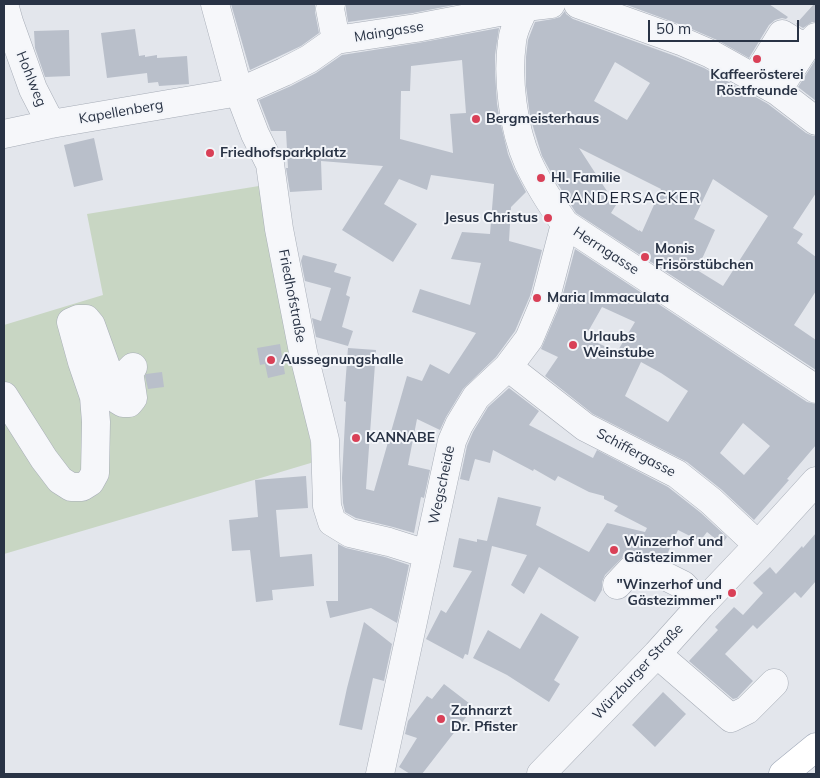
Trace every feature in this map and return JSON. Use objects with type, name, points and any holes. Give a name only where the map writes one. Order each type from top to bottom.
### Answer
[{"type":"main road","points":[[783,774],[816,747]]},
{"type":"street","name":"Hohlweg","points":[[4,4],[33,89],[51,124]]},
{"type":"street","name":"Friedhofstraße","points":[[215,4],[239,92],[255,134],[270,164],[275,234],[325,440],[327,506],[332,522],[350,533],[389,542],[427,554]]},
{"type":"street","points":[[331,4],[330,9],[336,40]]},
{"type":"street","points":[[578,4],[681,41],[711,54],[766,84],[816,121]]},
{"type":"street","name":"Maingasse","points":[[239,92],[309,59],[336,40],[416,28],[534,5]]},
{"type":"street","name":"Herrngasse","points":[[534,5],[516,25],[512,41],[510,75],[513,102],[527,160],[565,224],[816,389]]},
{"type":"street","points":[[766,84],[782,34],[811,42]]},
{"type":"street","name":"Kapellenberg","points":[[4,134],[51,124],[239,92]]},
{"type":"street","name":"Wegscheide","points":[[380,774],[452,441],[459,425],[476,397],[508,367],[529,339],[545,301],[565,224]]},
{"type":"street","points":[[4,396],[44,459],[60,480],[71,487],[82,487],[90,482],[96,473],[94,397],[71,322],[78,319],[86,319],[91,324],[118,400],[124,404],[129,403],[133,398],[129,372],[132,367]]},
{"type":"street","name":"Schiffergasse","points":[[508,367],[585,427],[677,474],[711,501],[758,545]]},
{"type":"street","name":"Würzburger Straße","points":[[541,774],[657,654],[816,481]]},
{"type":"street","points":[[617,585],[632,569],[655,570],[683,585],[701,605]]},
{"type":"street","points":[[657,654],[730,718],[748,710],[774,683]]},
{"type":"green space","points":[[265,185],[314,462],[4,554],[4,325],[103,295],[87,214]]},
{"type":"building","points":[[231,4],[315,4],[319,33],[301,46],[250,70]]},
{"type":"building","points":[[346,4],[459,4],[413,13],[348,22]]},
{"type":"building","points":[[624,4],[769,4],[788,17],[775,20],[769,25],[749,58],[717,40],[687,27]]},
{"type":"building","points":[[816,4],[816,22],[812,22],[803,28],[796,24]]},
{"type":"building","points":[[565,11],[573,19],[704,68],[768,104],[806,133],[816,136],[816,193],[793,228],[803,234],[797,243],[816,257],[816,291],[794,325],[816,340],[816,370],[576,213],[542,156],[530,116],[526,86],[528,40],[535,22],[560,17]],"holes":[[[615,62],[650,83],[627,120],[594,101]],[[579,148],[661,189],[642,232],[611,213],[616,205]],[[713,179],[768,216],[723,286],[697,270],[715,230],[694,219]]]},
{"type":"building","points":[[499,28],[495,55],[497,104],[508,154],[526,192],[511,207],[509,241],[542,250],[530,296],[515,331],[496,357],[463,389],[440,430],[417,419],[408,465],[430,470],[424,498],[421,497],[414,533],[356,518],[345,512],[342,478],[346,402],[344,401],[348,348],[376,350],[366,489],[374,491],[407,376],[422,381],[430,364],[449,374],[476,333],[412,312],[420,289],[470,305],[481,263],[451,259],[462,232],[490,234],[494,184],[431,175],[427,190],[399,179],[384,204],[417,224],[393,262],[342,230],[383,166],[321,161],[322,190],[290,192],[286,168],[288,168],[286,131],[271,131],[259,100],[316,73],[342,55]],"holes":[[[462,60],[466,113],[450,114],[453,153],[400,139],[401,91],[410,91],[411,66]]]},
{"type":"building","points":[[135,29],[139,56],[157,55],[157,58],[187,56],[189,84],[159,86],[158,82],[148,83],[147,73],[107,78],[101,33]]},
{"type":"building","points":[[69,30],[70,76],[45,77],[35,48],[34,31]]},
{"type":"building","points":[[816,59],[816,101],[798,87]]},
{"type":"building","points":[[94,138],[103,180],[74,187],[64,145]]},
{"type":"building","points":[[575,249],[807,402],[816,404],[816,445],[754,520],[722,490],[687,462],[593,414],[545,376],[558,357],[541,349],[560,305]],"holes":[[[602,307],[635,322],[617,352],[585,337]],[[641,362],[688,391],[668,422],[625,396]],[[743,423],[770,446],[744,475],[720,453]]]},
{"type":"building","points":[[303,255],[337,264],[334,272],[351,277],[346,295],[350,297],[342,327],[353,331],[348,346],[316,337],[312,318],[321,321],[331,288],[305,281],[301,261]]},
{"type":"building","name":"Aussegnungshalle","points":[[280,344],[285,374],[268,378],[265,364],[260,365],[257,348]]},
{"type":"building","points":[[162,372],[164,387],[148,389],[146,374]]},
{"type":"building","points":[[509,388],[539,411],[529,425],[593,458],[597,450],[668,487],[727,537],[722,544],[707,532],[700,541],[678,530],[665,559],[656,555],[637,554],[627,550],[623,557],[605,575],[602,582],[602,590],[595,602],[539,567],[524,594],[511,585],[527,555],[492,546],[468,655],[465,654],[463,659],[426,639],[441,610],[446,613],[472,571],[453,567],[459,538],[477,542],[477,539],[487,541],[498,497],[541,507],[536,525],[589,552],[607,523],[645,532],[647,528],[614,511],[618,506],[604,499],[604,496],[589,492],[558,476],[555,481],[493,450],[490,463],[475,459],[469,481],[460,479],[467,446],[473,432],[488,407]]},
{"type":"building","points":[[306,476],[308,508],[276,510],[280,557],[312,554],[314,586],[272,590],[273,600],[256,602],[250,550],[232,551],[229,520],[258,517],[255,480]]},
{"type":"building","points":[[816,533],[816,581],[801,598],[795,592],[757,629],[753,625],[725,654],[753,681],[737,698],[733,699],[689,661],[718,630],[715,627],[734,607],[743,615],[763,593],[753,583],[770,567],[776,574]]},
{"type":"building","points":[[338,544],[346,548],[409,565],[397,623],[371,608],[330,618],[326,601],[338,601]]},
{"type":"building","points":[[541,613],[579,637],[554,680],[560,684],[549,702],[507,675],[473,658],[488,630],[520,649]]},
{"type":"building","points":[[364,622],[392,644],[384,681],[373,678],[362,730],[339,725]]},
{"type":"building","name":"Zahnarzt Dr. Pfister","points":[[444,684],[474,707],[422,774],[410,774],[399,767],[417,738],[405,734],[408,721],[427,696],[432,699]]},
{"type":"building","points":[[663,692],[686,714],[655,747],[632,725]]},
{"type":"place","name":"Kaffeerösterei Röstfreunde","points":[[757,59]]},
{"type":"place","name":"Bergmeisterhaus","points":[[476,119]]},
{"type":"place","name":"Friedhofsparkplatz","points":[[210,153]]},
{"type":"place","name":"Hl. Familie","points":[[541,178]]},
{"type":"place","name":"Jesus Christus","points":[[548,218]]},
{"type":"place","name":"Monis Frisörstübchen","points":[[645,257]]},
{"type":"place","name":"Maria Immaculata","points":[[537,298]]},
{"type":"place","name":"Urlaubs Weinstube","points":[[573,345]]},
{"type":"place","name":"Aussegnungshalle","points":[[271,360]]},
{"type":"place","name":"KANNABE","points":[[356,438]]},
{"type":"place","name":"Winzerhof und Gästezimmer","points":[[614,550]]},
{"type":"place","name":"\"Winzerhof und Gästezimmer\"","points":[[732,593]]},
{"type":"place","name":"Zahnarzt Dr. Pfister","points":[[441,719]]},
{"type":"district","name":"RANDERSACKER","points":[[630,198]]}]
